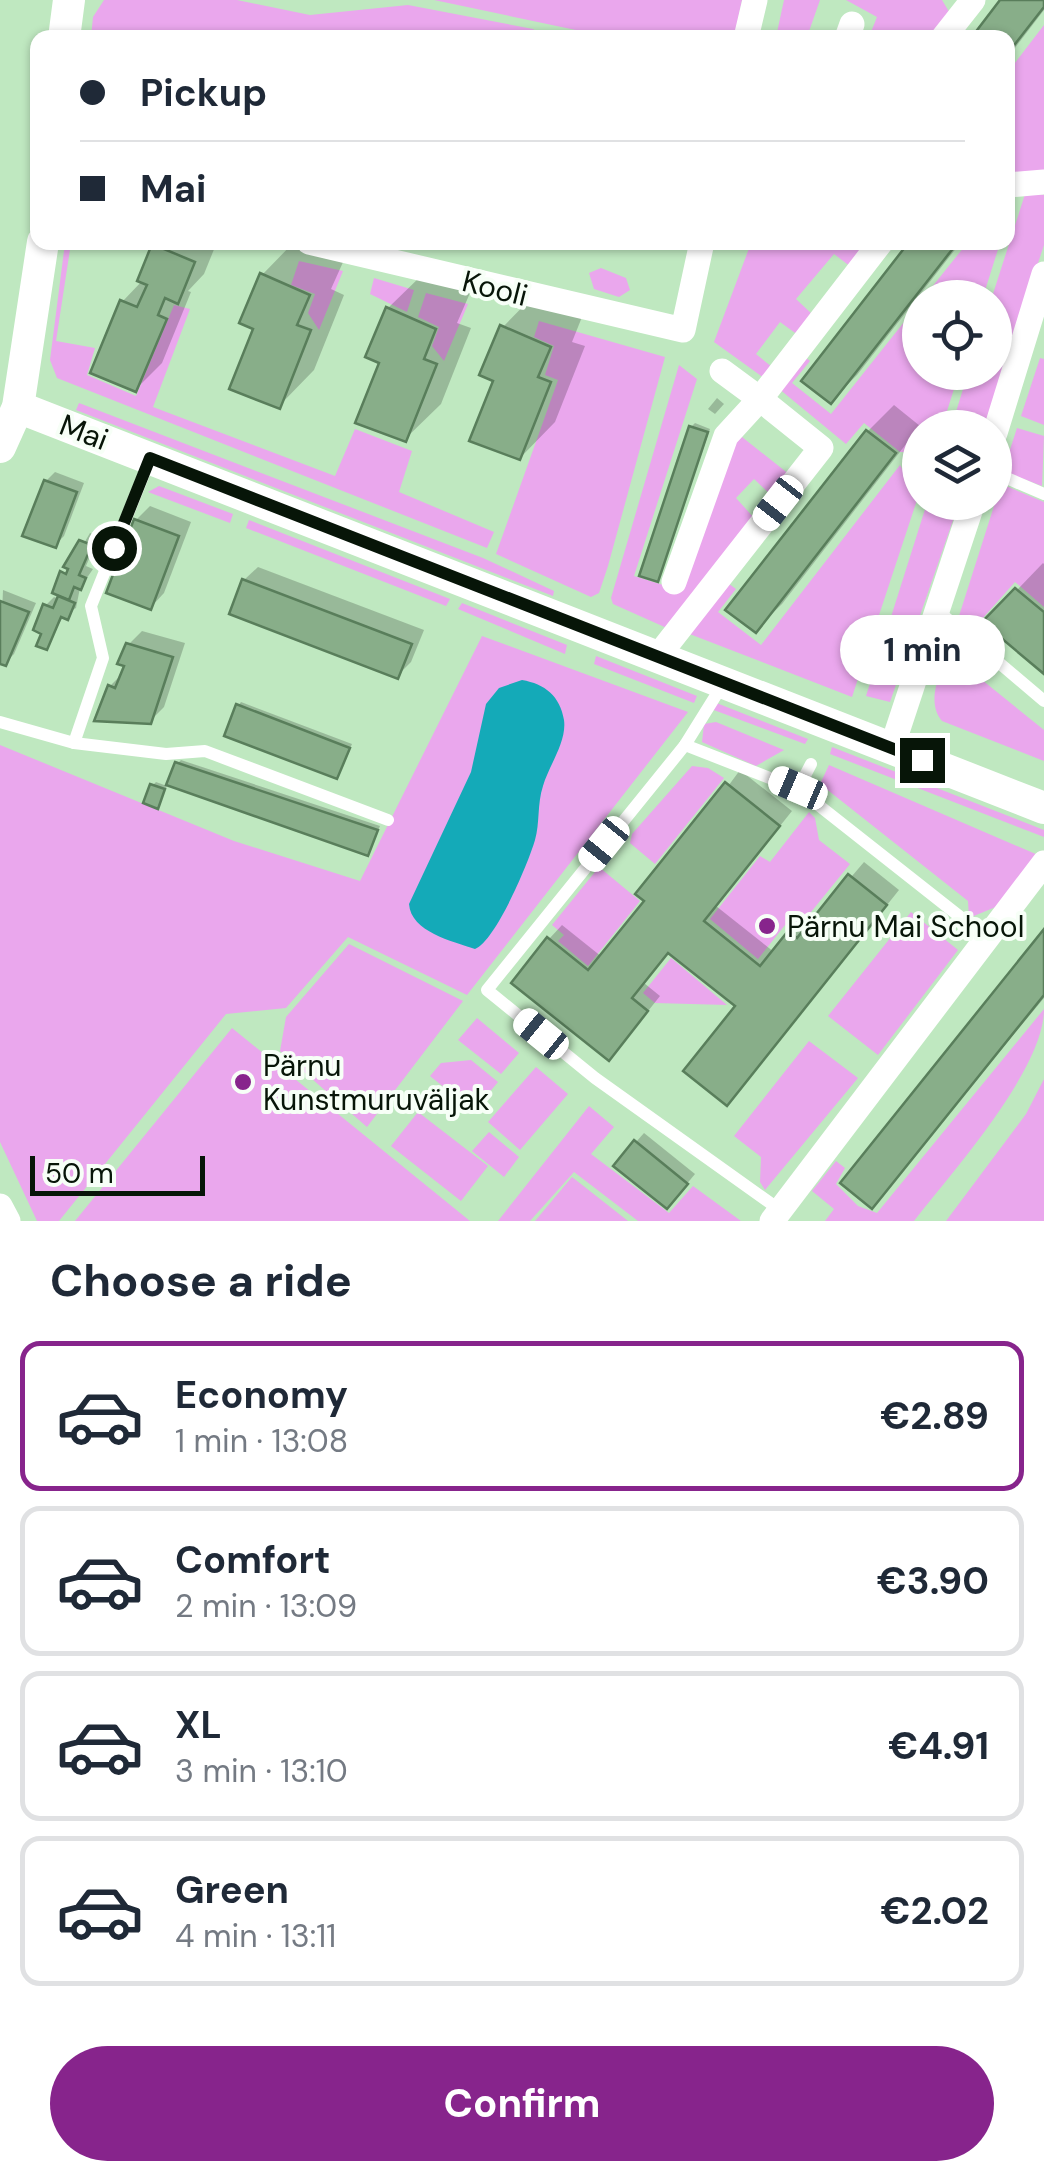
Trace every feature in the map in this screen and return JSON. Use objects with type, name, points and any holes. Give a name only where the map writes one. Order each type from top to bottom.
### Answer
[{"type":"street","points":[[65,30],[68,0]]},
{"type":"street","points":[[748,30],[754,0]]},
{"type":"street","points":[[949,30],[973,0]]},
{"type":"street","points":[[1015,185],[1044,182]]},
{"type":"street","points":[[0,447],[40,250]]},
{"type":"street","name":"Kooli","points":[[342,250],[683,330],[700,250]]},
{"type":"street","points":[[674,582],[726,436],[760,399],[875,250]]},
{"type":"street","points":[[1002,410],[1044,274]]},
{"type":"street","points":[[658,656],[821,448],[722,371]]},
{"type":"street","name":"Mai","points":[[9,402],[1044,808]]},
{"type":"street","points":[[892,748],[967,520]]},
{"type":"street","points":[[776,1216],[1044,863]]},
{"type":"street","points":[[0,1206],[8,1221]]},
{"type":"lane","points":[[74,744],[103,658],[91,606],[150,458]]},
{"type":"lane","points":[[1012,480],[1044,494]]},
{"type":"lane","points":[[938,610],[1044,701]]},
{"type":"lane","points":[[724,682],[685,745],[487,990],[776,1216]]},
{"type":"lane","points":[[0,722],[74,744],[166,754],[205,751],[388,820]]},
{"type":"lane","points":[[685,745],[798,788],[987,938]]},
{"type":"lane","points":[[798,788],[812,764]]},
{"type":"shaded area","points":[[104,0],[237,0],[310,15],[408,5],[534,30],[92,30],[93,17]]},
{"type":"shaded area","points":[[434,0],[742,0],[736,30],[576,30]]},
{"type":"shaded area","points":[[784,0],[820,0],[809,30],[778,30]]},
{"type":"shaded area","points":[[846,0],[942,0],[951,15],[939,30],[872,30],[877,17]]},
{"type":"shaded area","points":[[1044,25],[1044,174],[1015,176],[1015,63]]},
{"type":"shaded area","points":[[1026,191],[1044,195],[1044,245],[1012,342],[1012,280],[997,280],[1007,250],[1015,250],[1015,225]]},
{"type":"shaded area","points":[[64,250],[70,250],[56,341],[95,348],[87,375],[136,396],[174,305],[190,309],[153,407],[335,476],[355,429],[412,451],[399,492],[494,532],[487,548],[57,378],[50,360]]},
{"type":"shaded area","points":[[748,250],[865,250],[851,267],[834,254],[796,299],[813,315],[798,335],[780,322],[756,354],[772,367],[764,378],[714,342]]},
{"type":"shaded area","points":[[962,250],[998,250],[988,280],[938,280]]},
{"type":"shaded area","points":[[299,261],[343,271],[319,330],[308,313],[315,294],[291,285]]},
{"type":"shaded area","points":[[601,268],[626,278],[630,290],[619,297],[594,289],[589,273]]},
{"type":"shaded area","points":[[374,278],[414,290],[407,312],[370,294]]},
{"type":"shaded area","points":[[426,293],[468,304],[444,361],[432,346],[439,327],[418,317]]},
{"type":"shaded area","points":[[539,321],[665,357],[608,566],[599,593],[591,597],[496,554],[558,380],[545,375],[554,346],[534,337]]},
{"type":"shaded area","points":[[902,325],[902,390],[954,390],[947,410],[902,410],[902,452],[864,423],[846,444],[778,388],[800,353],[810,361],[792,383],[831,414]]},
{"type":"shaded area","points":[[1040,358],[1044,359],[1044,425],[1021,416]]},
{"type":"shaded area","points":[[679,365],[697,379],[634,576],[683,591],[737,433],[790,475],[772,496],[754,479],[736,498],[755,519],[669,629],[613,604],[611,598]]},
{"type":"shaded area","points":[[963,390],[996,390],[990,410],[957,410]]},
{"type":"shaded area","points":[[79,403],[483,558],[554,591],[553,596],[76,410]]},
{"type":"shaded area","points":[[1017,428],[1044,436],[1042,486],[1012,474],[1012,443]]},
{"type":"shaded area","points":[[900,465],[902,520],[910,520],[852,697],[687,633],[725,581],[736,589],[718,612],[761,645]]},
{"type":"shaded area","points":[[159,486],[233,514],[230,523],[148,492]]},
{"type":"shaded area","points":[[1012,489],[1044,502],[1044,607],[1015,582],[973,629],[959,616],[990,520],[1012,520]]},
{"type":"shaded area","points":[[249,520],[450,599],[446,606],[246,528]]},
{"type":"shaded area","points":[[922,520],[953,520],[890,702],[866,696]]},
{"type":"shaded area","points":[[462,603],[567,645],[565,654],[458,609]]},
{"type":"shaded area","points":[[482,636],[688,712],[467,995],[348,937],[286,1008],[226,1014],[59,1221],[37,1221],[0,1142],[0,745],[234,841],[360,881]]},
{"type":"shaded area","points":[[954,639],[964,644],[961,663],[1044,730],[1044,761],[942,721],[935,692]]},
{"type":"shaded area","points":[[596,656],[697,696],[694,703],[594,664]]},
{"type":"shaded area","points":[[714,702],[808,739],[805,744],[711,709]]},
{"type":"shaded area","points":[[716,722],[784,750],[756,766],[702,742],[704,724]]},
{"type":"shaded area","points":[[832,747],[1044,830],[1044,837],[830,754]]},
{"type":"shaded area","points":[[829,765],[1038,855],[998,906],[969,918],[968,901],[820,784]]},
{"type":"shaded area","points":[[692,766],[708,768],[724,778],[655,864],[630,843],[632,834]]},
{"type":"shaded area","points":[[809,812],[815,818],[819,840],[850,864],[794,933],[785,925],[758,959],[710,919],[760,856],[770,862]]},
{"type":"shaded area","points":[[599,867],[640,901],[588,966],[558,941],[564,935],[552,925]]},
{"type":"shaded area","points":[[911,912],[958,950],[878,1055],[828,1016]]},
{"type":"shaded area","points":[[349,944],[463,1001],[367,1127],[280,1051],[286,1017]]},
{"type":"shaded area","points":[[671,958],[727,1005],[655,1003],[643,993]]},
{"type":"shaded area","points":[[1044,1009],[1040,1034],[1013,1090],[914,1221],[825,1221],[834,1209],[812,1191],[836,1161],[845,1168],[836,1184],[858,1206],[877,1213]]},
{"type":"shaded area","points":[[477,1018],[519,1053],[501,1074],[458,1040]]},
{"type":"shaded area","name":"Pärnu Kunstmuruväljak","points":[[232,1028],[470,1221],[75,1221]]},
{"type":"shaded area","points":[[809,1041],[858,1078],[765,1190],[760,1182],[761,1157],[734,1136]]},
{"type":"shaded area","points":[[471,1060],[498,1082],[473,1112],[458,1108],[455,1096],[430,1076],[441,1063]]},
{"type":"shaded area","points":[[536,1067],[568,1094],[520,1150],[488,1122]]},
{"type":"shaded area","points":[[1044,1079],[1044,1221],[946,1221],[1026,1114]]},
{"type":"shaded area","points":[[589,1106],[614,1127],[591,1154],[669,1213],[693,1186],[741,1221],[638,1221],[574,1172],[530,1221],[498,1221]]},
{"type":"shaded area","points":[[418,1112],[488,1166],[461,1201],[391,1146]]},
{"type":"shaded area","points":[[489,1132],[519,1157],[504,1177],[472,1151]]},
{"type":"shaded area","points":[[572,1177],[628,1221],[535,1221]]},
{"type":"water","points":[[522,680],[544,688],[555,698],[564,720],[563,737],[543,786],[537,834],[526,866],[492,932],[475,949],[425,928],[411,914],[409,904],[471,772],[486,704],[499,688]]},
{"type":"building","points":[[1000,0],[1044,0],[1044,7],[1015,44],[1015,30],[977,30]]},
{"type":"building","points":[[150,250],[166,250],[195,262],[178,304],[165,298],[158,315],[167,319],[136,392],[90,373],[120,300],[137,307],[147,285],[137,281]]},
{"type":"building","points":[[903,250],[952,250],[928,280],[902,280],[902,313],[831,404],[801,381]]},
{"type":"building","points":[[260,273],[310,295],[297,325],[311,330],[280,409],[229,389],[253,329],[239,323]]},
{"type":"building","points":[[386,307],[436,329],[424,359],[437,364],[406,442],[355,423],[379,363],[365,357]]},
{"type":"building","points":[[500,325],[551,347],[538,377],[551,382],[520,460],[469,441],[493,381],[479,375]]},
{"type":"building","points":[[689,426],[708,432],[658,582],[639,576]]},
{"type":"building","points":[[866,430],[896,453],[756,633],[725,610]]},
{"type":"building","points":[[44,480],[77,492],[56,548],[22,536]]},
{"type":"building","points":[[134,519],[179,536],[151,610],[106,593]]},
{"type":"building","points":[[79,540],[92,545],[79,575],[86,578],[81,590],[74,587],[69,600],[52,593],[60,571],[66,574],[68,569],[63,567]]},
{"type":"building","points":[[242,579],[412,644],[398,679],[229,614]]},
{"type":"building","points":[[1015,588],[1044,612],[1044,674],[982,622]]},
{"type":"building","points":[[58,596],[75,603],[68,620],[61,617],[47,650],[36,646],[41,634],[33,630],[43,604],[53,608]]},
{"type":"building","points":[[0,601],[29,612],[6,666],[0,664]]},
{"type":"building","points":[[126,643],[173,657],[151,724],[94,721],[108,685],[115,688],[124,666],[117,664]]},
{"type":"building","points":[[236,704],[350,748],[337,779],[224,736]]},
{"type":"building","points":[[175,762],[378,830],[368,856],[166,785]]},
{"type":"building","points":[[725,782],[780,826],[704,921],[760,966],[788,931],[797,938],[848,874],[887,905],[727,1106],[683,1071],[735,1006],[668,953],[632,998],[648,1011],[609,1061],[511,983],[547,937],[588,970],[644,901],[635,894]]},
{"type":"building","points":[[150,784],[165,789],[158,809],[143,803]]},
{"type":"building","points":[[1044,929],[1044,995],[872,1209],[840,1183]]},
{"type":"building","points":[[634,1140],[688,1184],[667,1209],[613,1166]]},
{"type":"place","name":"Pärnu Mai School","points":[[767,926]]},
{"type":"place","name":"Pärnu Kunstmuruväljak","points":[[243,1082]]},
{"type":"route","points":[[114,548],[150,458],[922,760]]}]
